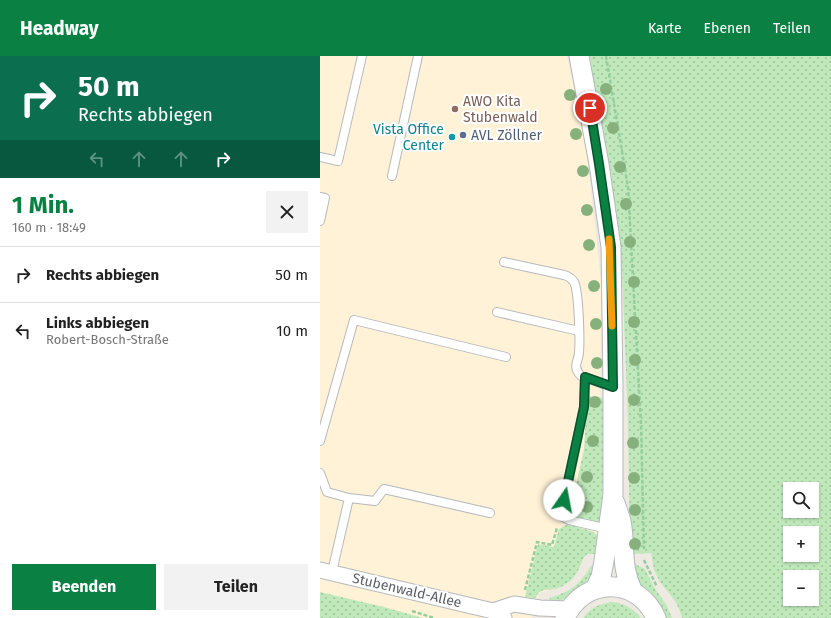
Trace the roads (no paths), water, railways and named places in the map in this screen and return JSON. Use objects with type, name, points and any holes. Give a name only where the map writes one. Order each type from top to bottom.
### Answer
[{"type":"street","points":[[580,56],[599,164],[611,247],[613,494],[601,577],[595,589]]},
{"type":"street","points":[[613,494],[621,522],[627,580],[633,592]]},
{"type":"street","name":"Stubenwald-Allee","points":[[326,571],[499,614],[514,604],[567,613]]},
{"type":"street","points":[[567,613],[580,596],[595,589],[608,586],[633,592],[644,600],[656,618]]},
{"type":"lane","points":[[320,157],[338,161],[362,56]]},
{"type":"lane","points":[[392,176],[418,56]]},
{"type":"lane","points":[[320,197],[325,198],[320,221]]},
{"type":"lane","points":[[504,262],[564,275],[571,278],[576,288],[579,331],[579,355],[576,364],[577,372],[581,376],[613,387]]},
{"type":"lane","points":[[497,312],[579,331]]},
{"type":"lane","points":[[320,441],[354,320],[506,357]]},
{"type":"lane","points":[[585,377],[584,407],[561,516],[569,520],[608,529]]},
{"type":"lane","points":[[320,474],[327,492],[349,498],[374,501],[384,489],[490,513]]},
{"type":"lane","points":[[326,571],[349,498]]},
{"type":"place","name":"AWO Kita Stubenwald","points":[[455,109]]},
{"type":"place","name":"AVL Zöllner","points":[[463,135]]},
{"type":"place","name":"Vista Office Center","points":[[452,137]]}]
